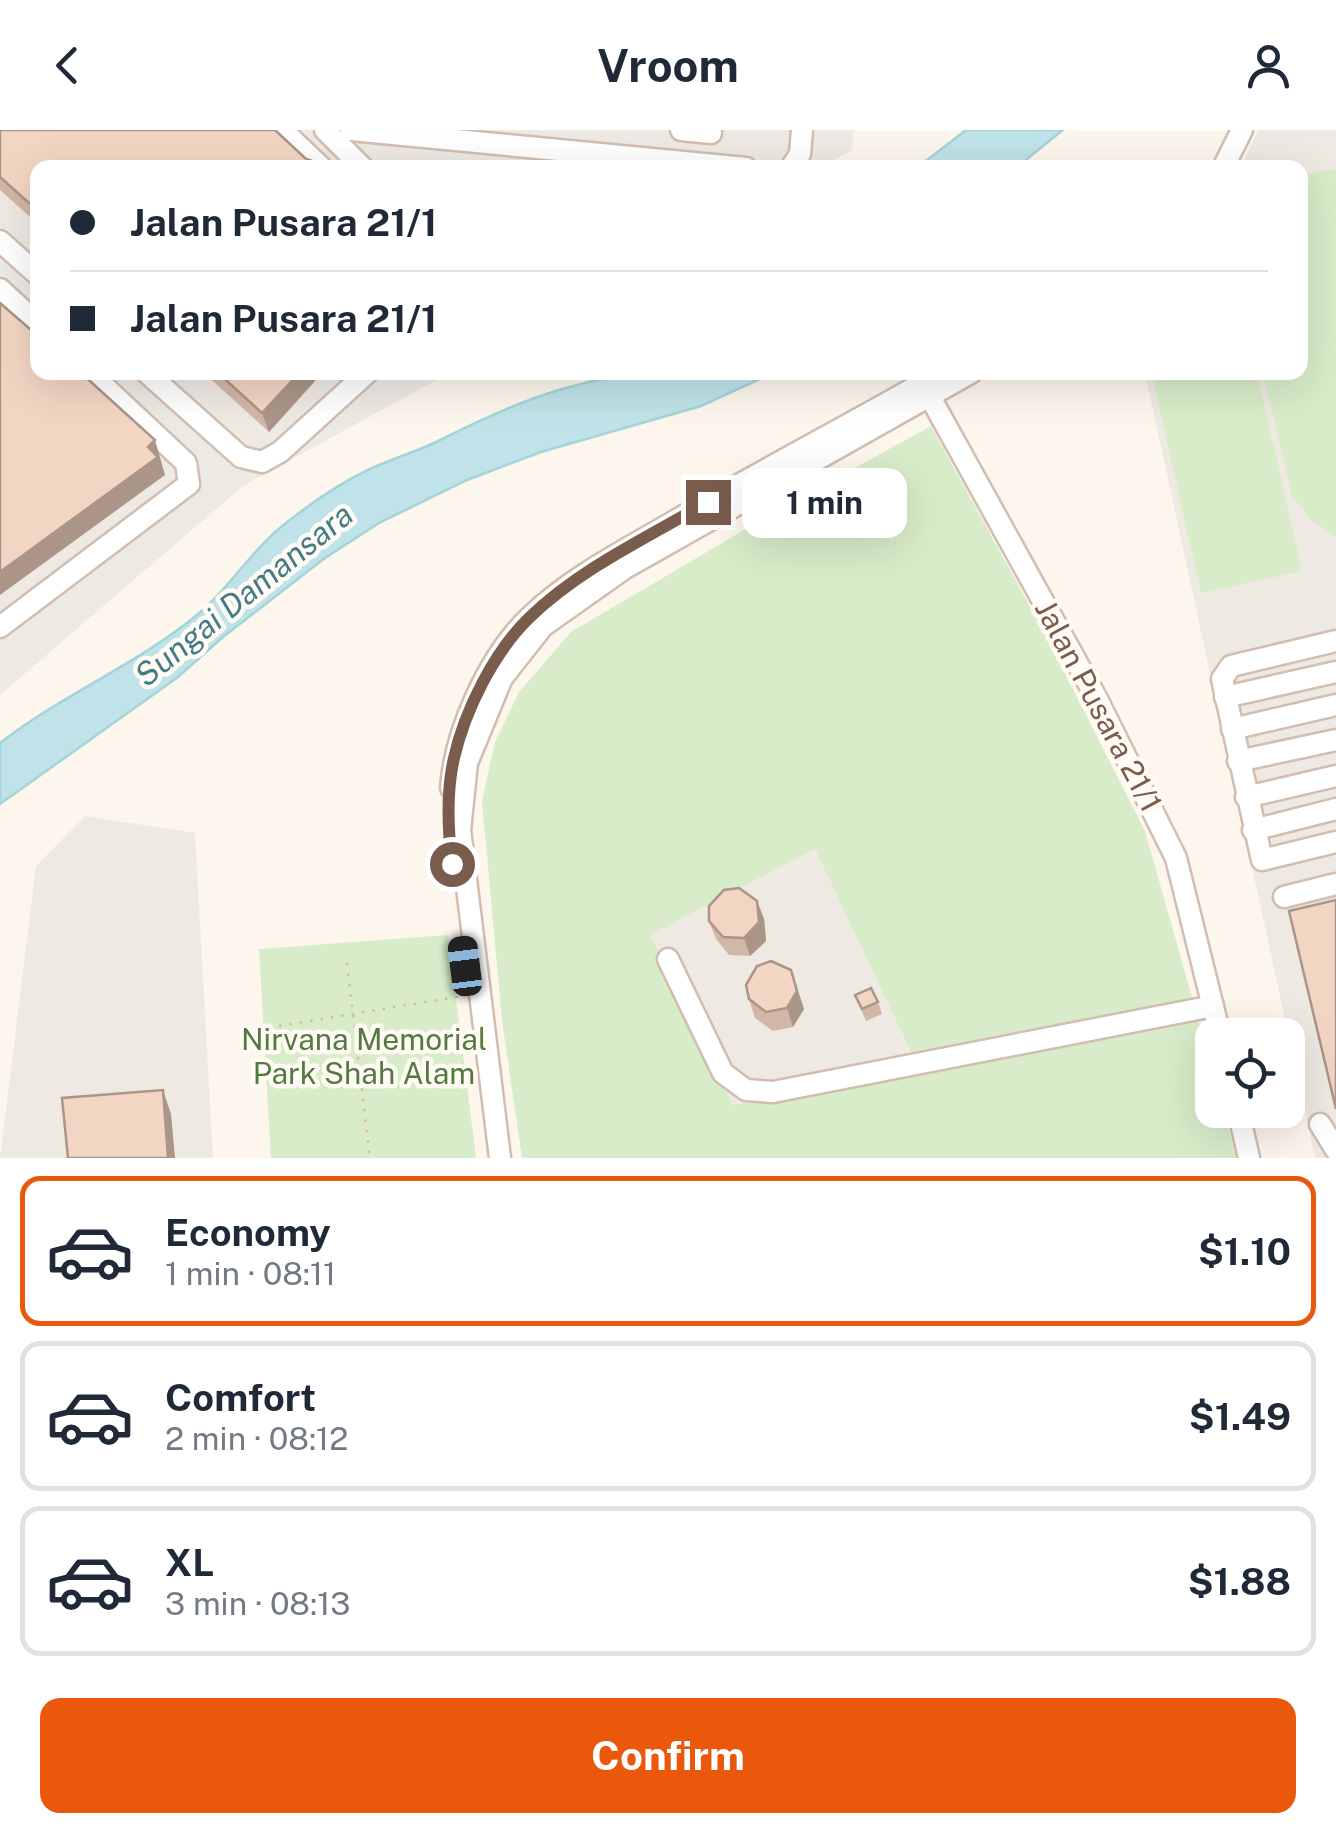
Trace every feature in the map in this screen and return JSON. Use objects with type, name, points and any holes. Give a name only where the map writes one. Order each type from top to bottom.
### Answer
[{"type":"street","points":[[282,130],[314,160]]},
{"type":"street","points":[[325,130],[354,160]]},
{"type":"street","points":[[351,130],[663,160]]},
{"type":"street","points":[[681,130],[710,134]]},
{"type":"street","points":[[796,160],[802,130]]},
{"type":"street","points":[[1214,160],[1227,130]]},
{"type":"street","points":[[1227,160],[1242,130]]},
{"type":"street","points":[[0,242],[30,268]]},
{"type":"street","points":[[0,289],[30,317]]},
{"type":"street","points":[[0,626],[189,484],[186,464],[97,380]]},
{"type":"street","points":[[155,380],[240,457],[262,462],[280,452],[359,380]]},
{"type":"street","points":[[500,1158],[460,830],[467,764],[502,678],[543,626],[624,568],[926,390],[935,380]]},
{"type":"street","points":[[486,1158],[448,831],[453,760],[470,712],[501,653],[528,619],[571,584],[771,466],[952,380]]},
{"type":"street","name":"Jalan Pusara 21/1","points":[[926,390],[1096,697],[1176,858],[1216,1018]]},
{"type":"street","points":[[1336,642],[1231,666],[1222,678],[1262,860],[1336,842]]},
{"type":"street","points":[[1225,697],[1336,672]]},
{"type":"street","points":[[1232,729],[1336,705]]},
{"type":"street","points":[[1238,762],[1336,740]]},
{"type":"street","points":[[1246,797],[1336,776]]},
{"type":"street","points":[[1253,830],[1336,809]]},
{"type":"street","points":[[1284,897],[1336,884]]},
{"type":"street","points":[[668,959],[723,1073],[746,1090],[773,1092],[1213,1006]]},
{"type":"street","points":[[1320,1124],[1336,1150]]},
{"type":"street","points":[[1242,1128],[1249,1158]]},
{"type":"path","points":[[347,963],[370,1158]]},
{"type":"path","points":[[278,1026],[468,995]]},
{"type":"shaded area","points":[[0,130],[854,130],[852,150],[834,160],[30,160],[30,380],[436,380],[243,486],[0,695]]},
{"type":"shaded area","points":[[1258,130],[1336,130],[1336,1158],[1315,1158],[1305,1112],[1305,1018],[1285,1018],[1147,380],[1308,380],[1308,160],[1244,160]]},
{"type":"shaded area","points":[[85,816],[195,833],[213,1158],[0,1158],[36,866]]},
{"type":"shaded area","points":[[815,849],[918,1069],[733,1105],[649,935]]},
{"type":"green space","points":[[1336,169],[1336,537],[1310,519],[1292,496],[1265,380],[1308,380],[1308,176]]},
{"type":"green space","points":[[1259,380],[1302,571],[1201,593],[1154,383]]},
{"type":"green space","points":[[931,426],[1044,632],[1145,831],[1198,1018],[1195,1128],[1228,1128],[1236,1158],[522,1158],[502,1020],[482,801],[495,742],[519,692],[571,632]],"holes":[[[815,849],[918,1068],[733,1105],[650,935]]]},
{"type":"green space","name":"Nirvana Memorial Park Shah Alam","points":[[448,935],[476,1158],[271,1158],[259,949]]},
{"type":"water","points":[[966,130],[1063,130],[1026,160],[927,160]]},
{"type":"water","name":"Sungai Damansara","points":[[758,380],[701,406],[541,452],[467,480],[379,523],[325,558],[178,677],[0,804],[0,743],[174,633],[219,594],[270,537],[324,495],[370,469],[510,407],[584,383]]},
{"type":"building","points":[[0,130],[275,130],[309,160],[30,160],[30,204],[0,177]]},
{"type":"building","points":[[0,303],[30,329],[30,380],[89,380],[155,440],[148,447],[158,457],[0,572]]},
{"type":"building","points":[[226,380],[293,380],[262,413]]},
{"type":"building","points":[[739,888],[757,901],[759,922],[744,938],[723,937],[709,921],[709,906],[724,890]]},
{"type":"building","points":[[1336,900],[1336,1109],[1289,911]]},
{"type":"building","points":[[771,961],[791,970],[797,991],[787,1008],[766,1012],[749,999],[746,985],[757,966]]},
{"type":"building","points":[[871,988],[878,1002],[862,1009],[855,995]]},
{"type":"building","points":[[163,1090],[168,1158],[68,1158],[62,1098]]},
{"type":"route","points":[[452,864],[448,831],[453,760],[470,712],[501,653],[528,619],[571,584],[708,502]]}]
